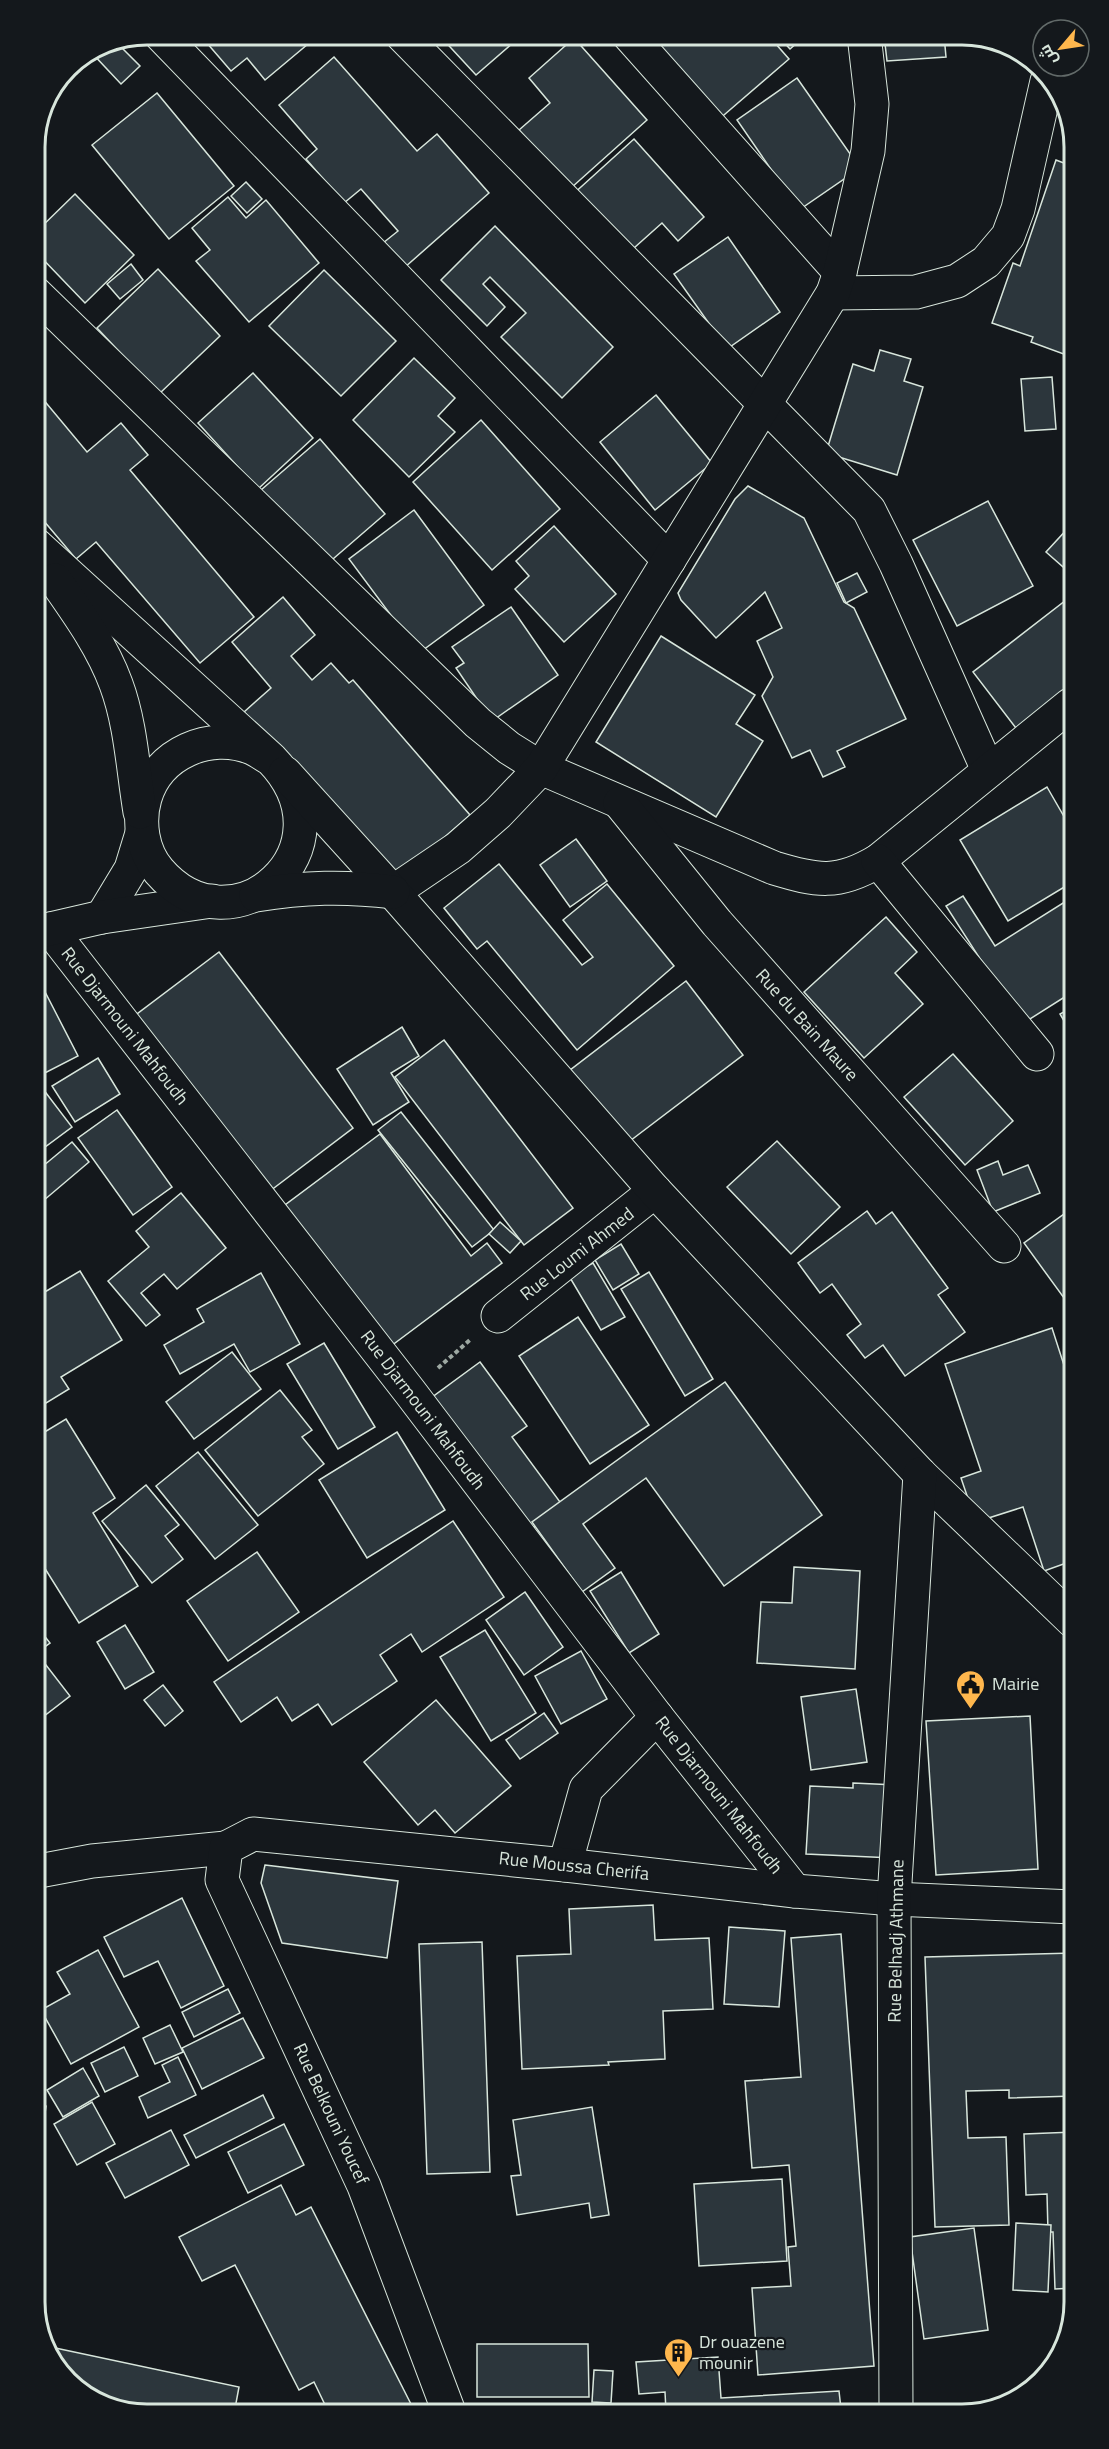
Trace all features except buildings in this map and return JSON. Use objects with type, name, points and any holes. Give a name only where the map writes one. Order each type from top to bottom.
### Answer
[{"type":"street","points":[[172,45],[669,560]]},
{"type":"street","points":[[412,45],[869,510],[896,564],[988,771]]},
{"type":"street","points":[[637,45],[836,283],[916,292],[957,281],[986,262],[1008,236],[1018,209],[1045,89]]},
{"type":"street","points":[[45,931],[102,917],[234,901],[291,889],[328,886],[393,892],[458,848],[498,813],[542,768],[765,406],[836,283],[868,151],[872,104],[865,45]]},
{"type":"street","points":[[45,303],[478,723],[509,748],[542,768],[774,868],[803,877],[833,879],[858,873],[878,861],[1064,710]]},
{"type":"street","points":[[45,553],[278,766],[393,892],[655,1191],[920,1474],[1064,1612]]},
{"type":"street","points":[[45,564],[89,630],[116,684],[123,709],[142,825],[154,866],[179,890],[212,902]]},
{"type":"street","points":[[102,917],[131,869],[142,825],[146,796],[155,777],[170,760],[189,748],[210,742],[231,743],[252,748],[278,766],[296,794],[301,818],[299,842],[285,870],[274,882],[254,895]]},
{"type":"street","name":"Rue du Bain Maure","points":[[617,799],[717,922],[1004,1246]]},
{"type":"street","points":[[878,861],[1038,1054]]},
{"type":"street","name":"Rue Djarmouni Mahfoudh","points":[[45,932],[410,1392],[657,1717],[795,1891]]},
{"type":"street","name":"Rue Loumi Ahmed","points":[[498,1316],[655,1191]]},
{"type":"street","name":"Rue Belhadj Athmane","points":[[896,2404],[894,1899],[920,1474]]},
{"type":"street","points":[[565,1865],[586,1789],[657,1717]]},
{"type":"street","name":"Rue Moussa Cherifa","points":[[45,1870],[92,1861],[239,1841],[565,1865],[795,1891],[894,1899],[1064,1907]]},
{"type":"street","name":"Rue Belkouni Youcef","points":[[239,1841],[222,1880],[364,2186],[446,2404]]},
{"type":"path","points":[[410,1392],[498,1316]]},
{"type":"place","name":"Mairie","points":[[971,1710]]},
{"type":"place","name":"Dr ouazene mounir","points":[[678,2378]]}]
